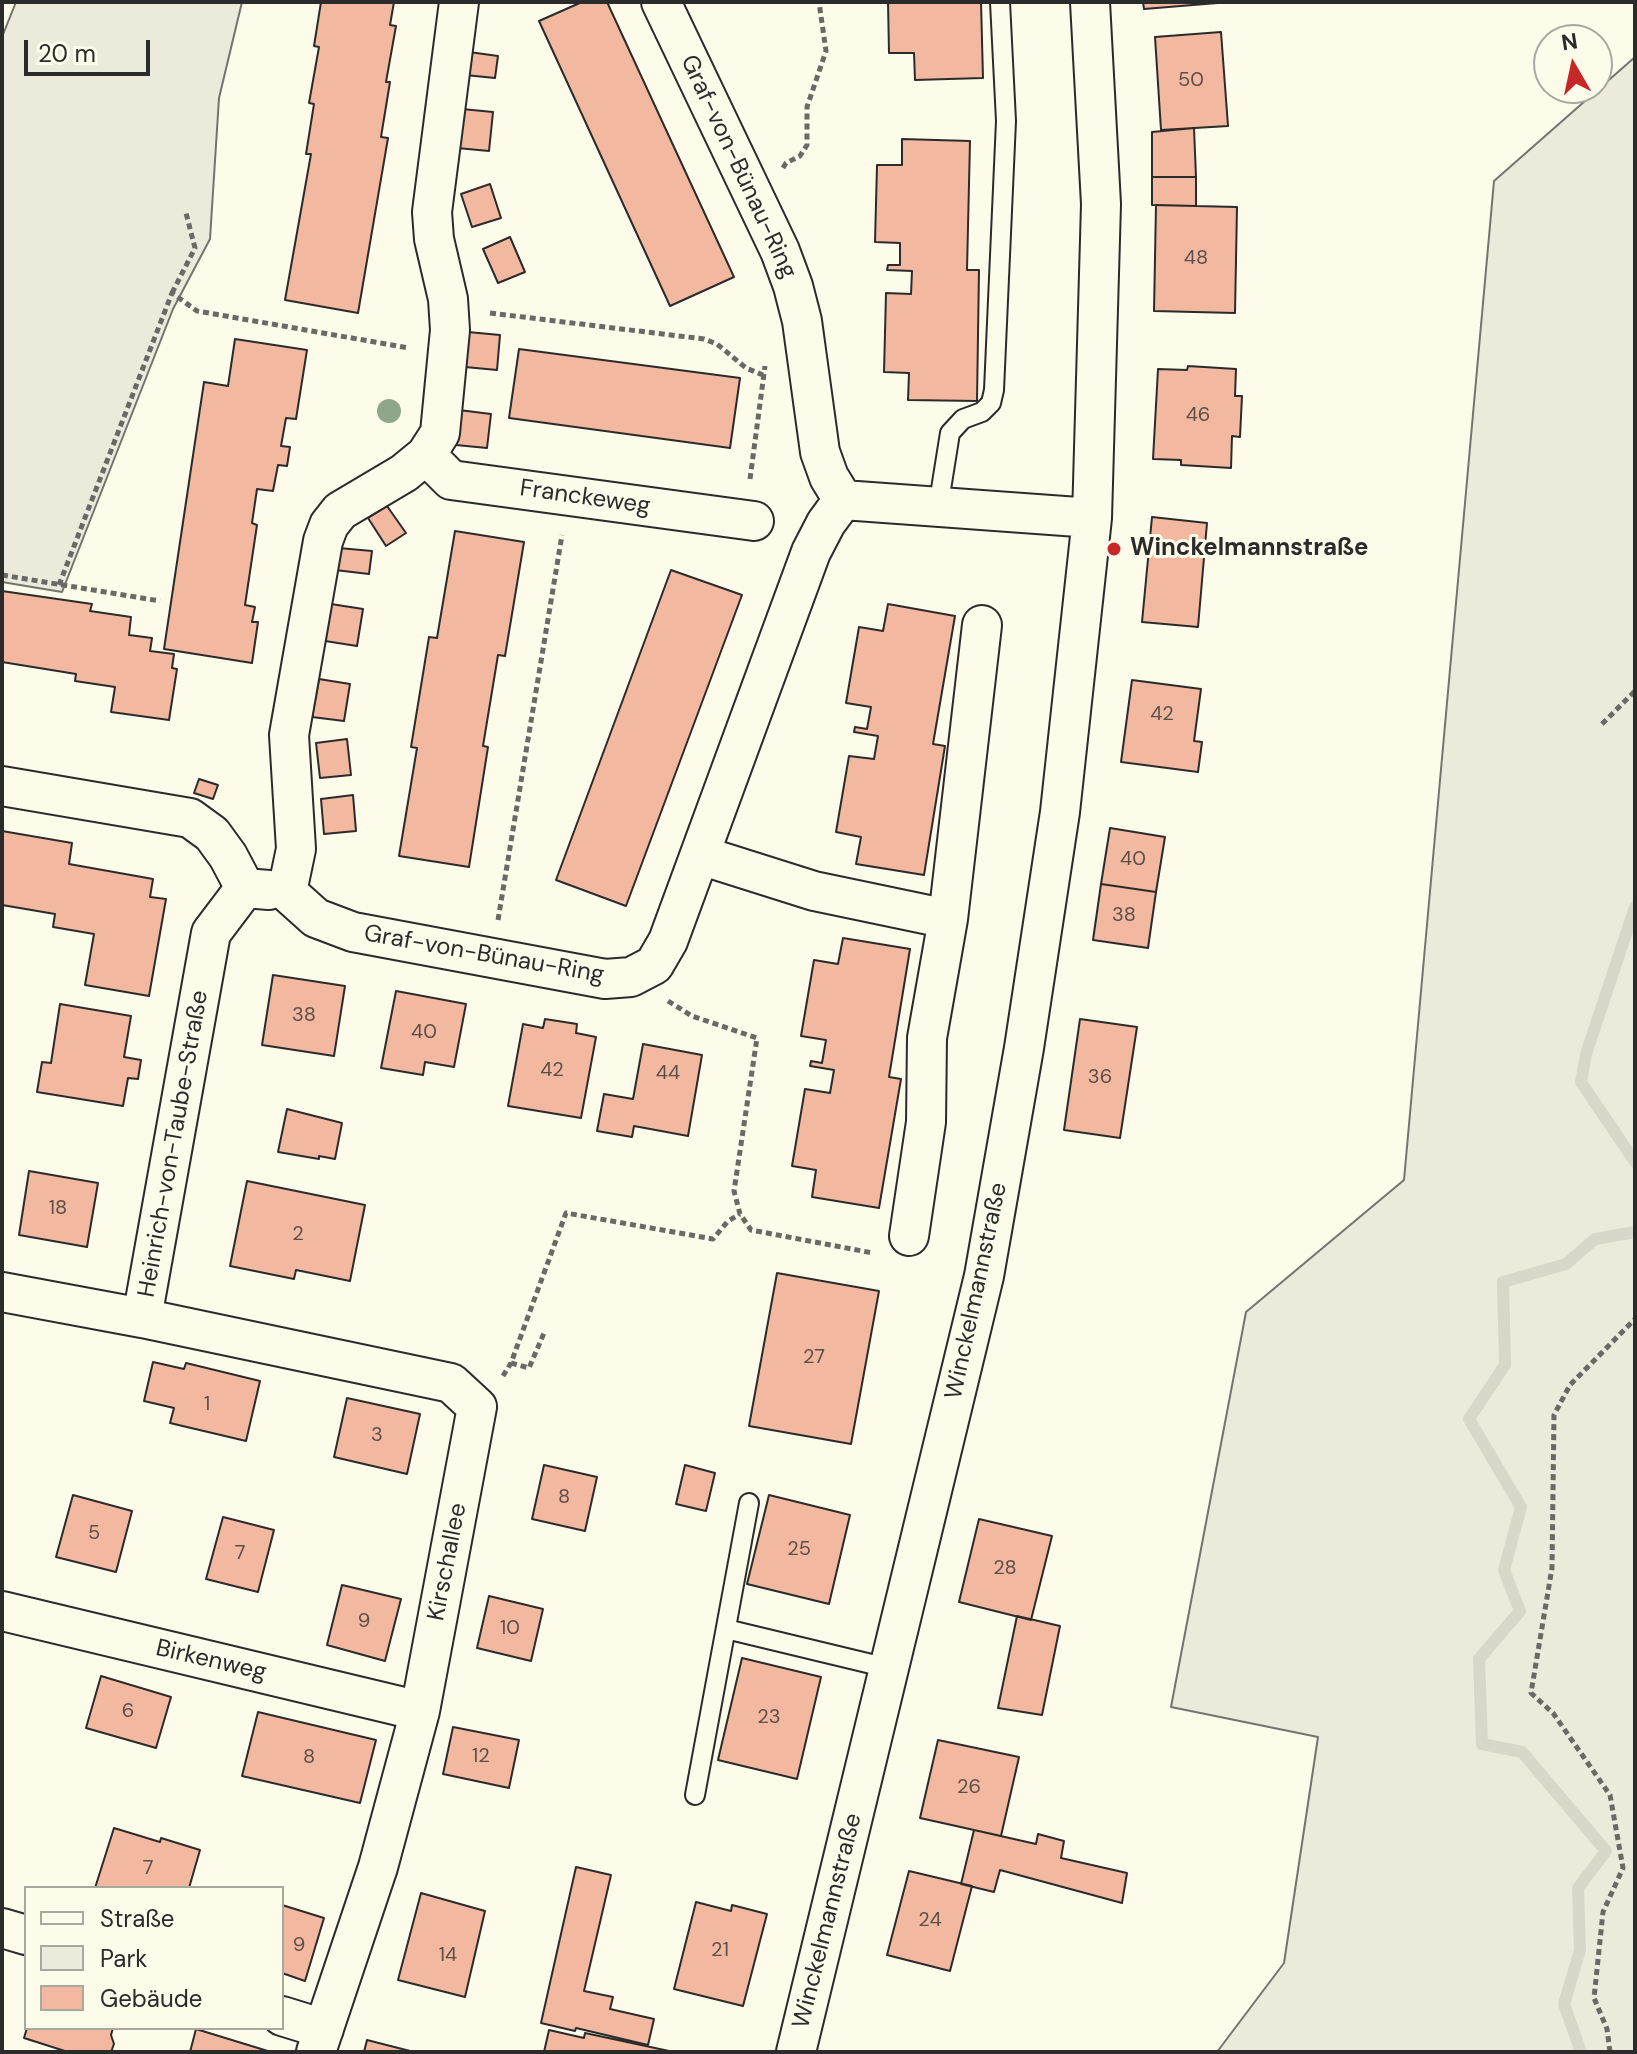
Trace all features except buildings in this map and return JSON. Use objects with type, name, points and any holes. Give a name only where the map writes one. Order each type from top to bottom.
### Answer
[{"type":"street","points":[[2,786],[190,818],[212,834],[245,888],[287,892],[296,849],[289,735],[323,541],[329,525],[340,511],[404,473],[426,455],[440,433],[449,308],[434,239],[432,212],[459,2]]},
{"type":"street","name":"Graf-von-Bünau-Ring","points":[[287,892],[316,918],[353,932],[605,979],[631,977],[654,965],[668,941],[811,552],[826,523],[843,500],[829,477],[820,452],[802,321],[793,286],[780,251],[661,2]]},
{"type":"street","name":"Winckelmannstraße","points":[[796,2052],[975,1313],[1024,1048],[1060,812],[1092,518],[1101,204],[1090,2]]},
{"type":"street","name":"Franckeweg","points":[[426,455],[451,480],[754,521]]},
{"type":"street","points":[[843,500],[1092,518]]},
{"type":"street","points":[[909,1236],[926,1122],[927,1038],[948,919],[982,625]]},
{"type":"street","points":[[700,855],[814,891],[948,919]]},
{"type":"street","name":"Heinrich-von-Taube-Straße","points":[[2,1292],[142,1318],[211,933],[245,888]]},
{"type":"street","points":[[142,1318],[451,1383],[477,1407]]},
{"type":"street","name":"Kirschallee","points":[[320,2040],[378,1867],[420,1711],[477,1407]]},
{"type":"street","name":"Birkenweg","points":[[2,1611],[420,1711]]},
{"type":"street","points":[[2,1928],[24,1934]]},
{"type":"street","points":[[284,2017],[320,2040]]},
{"type":"lane","points":[[938,508],[950,433],[963,419],[982,412],[991,403],[994,390],[1006,121],[1000,2]]},
{"type":"lane","points":[[695,1795],[749,1503]]},
{"type":"lane","points":[[726,1629],[888,1668]]},
{"type":"path","points":[[59,585],[172,293],[195,248],[186,213]]},
{"type":"path","points":[[172,293],[197,311],[448,354]]},
{"type":"path","points":[[449,308],[704,339],[717,344],[746,368],[764,375]]},
{"type":"path","points":[[492,957],[569,496]]},
{"type":"path","points":[[2,575],[160,601]]},
{"type":"path","points":[[1602,724],[1635,691]]},
{"type":"path","points":[[631,977],[692,1016],[757,1038],[734,1191],[740,1214],[751,1230],[874,1253]]},
{"type":"path","points":[[477,1407],[499,1384],[511,1363],[566,1213],[713,1239],[728,1221],[740,1214]]},
{"type":"path","points":[[1610,2052],[1607,2029],[1594,1998],[1603,1912],[1623,1868],[1610,1795],[1553,1713],[1531,1693],[1552,1568],[1554,1415],[1570,1385],[1635,1319]]},
{"type":"path","points":[[511,1363],[529,1368],[544,1333]]},
{"type":"green space","points":[[16,2],[242,2],[219,98],[210,239],[173,309],[62,592],[2,582],[2,37]]},
{"type":"green space","points":[[1635,57],[1635,2052],[1217,2052],[1284,1963],[1318,1737],[1171,1707],[1246,1312],[1404,1180],[1494,181],[1582,104],[1613,104],[1613,76]]},
{"type":"waterway","points":[[1635,907],[1586,1054],[1581,1082],[1635,1162]]},
{"type":"waterway","points":[[1581,2052],[1564,2004],[1580,1950],[1578,1888],[1606,1851],[1522,1752],[1482,1744],[1479,1659],[1520,1611],[1504,1570],[1521,1507],[1469,1419],[1505,1365],[1503,1282],[1566,1264],[1595,1239],[1635,1232]]},
{"type":"place","name":"Winckelmannstraße","points":[[1114,549]]}]
